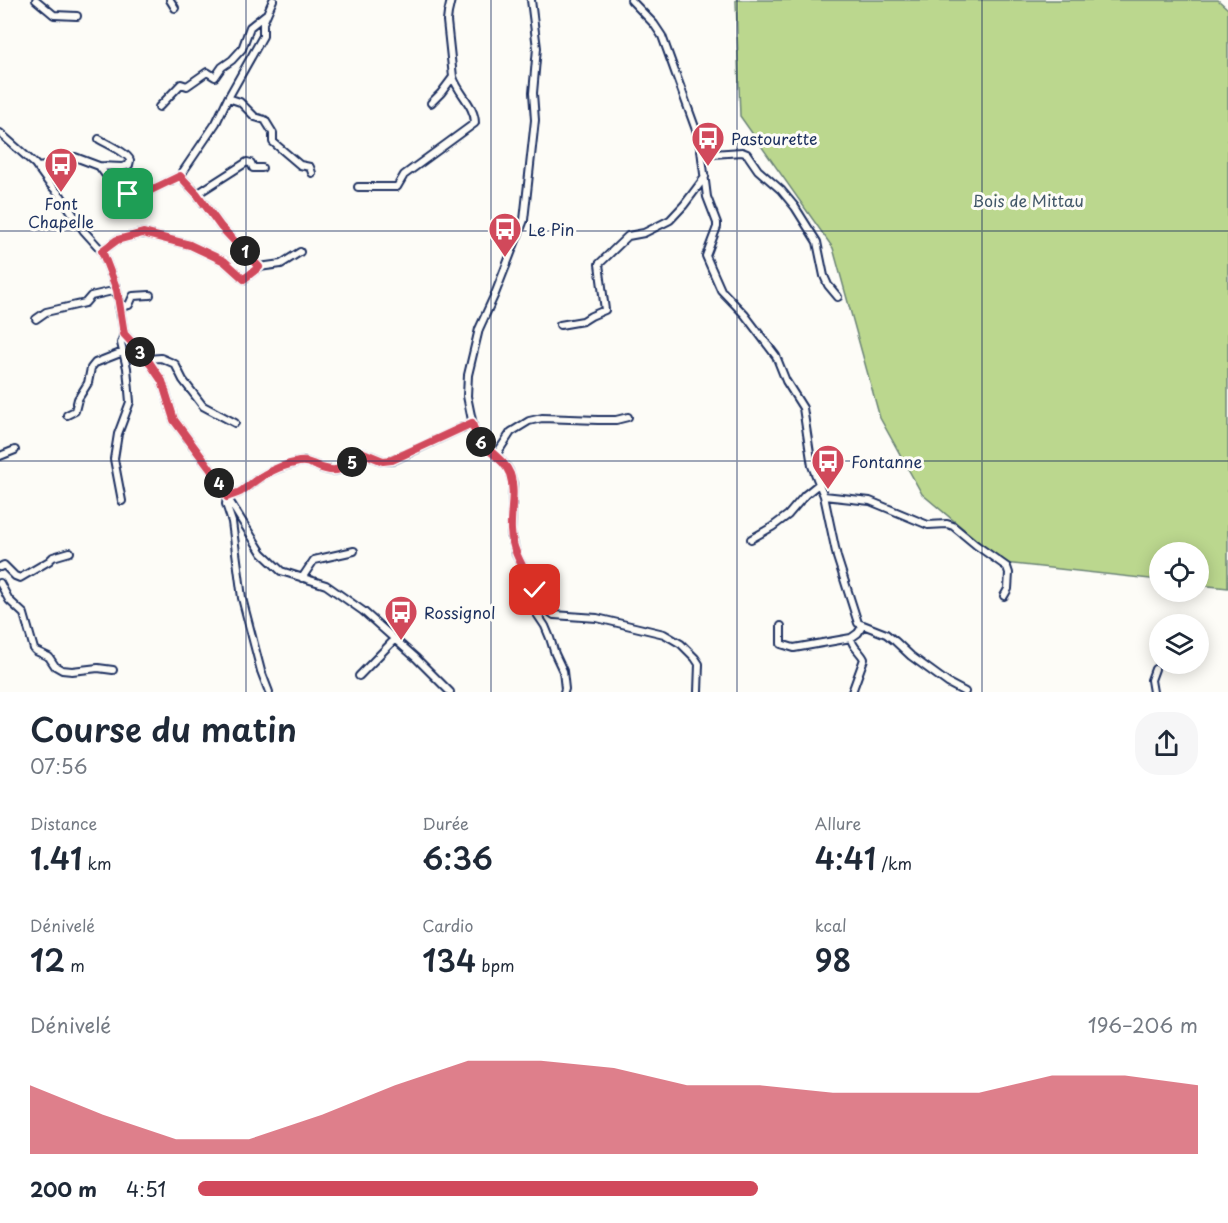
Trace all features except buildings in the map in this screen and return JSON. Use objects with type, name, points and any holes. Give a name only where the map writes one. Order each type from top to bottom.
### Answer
[{"type":"street","points":[[36,0],[54,15],[77,16]]},
{"type":"street","points":[[170,0],[175,8]]},
{"type":"street","points":[[99,166],[113,184],[128,194],[147,192],[180,176],[216,123],[263,36],[262,23],[273,0]]},
{"type":"street","points":[[358,187],[397,187],[404,175],[475,123],[475,116],[453,77],[447,21],[451,0]]},
{"type":"street","points":[[531,0],[537,48],[533,93],[535,120],[524,219],[495,294],[478,329],[467,383],[472,423],[480,441],[506,466],[513,484],[511,533],[516,554],[535,590],[550,612],[554,615],[597,618],[664,634],[681,644],[699,664],[698,692]]},
{"type":"street","points":[[635,1],[662,36],[696,130],[708,197],[717,223],[706,256],[721,290],[745,315],[776,356],[786,381],[802,408],[812,466],[824,496],[840,567],[858,623],[886,634],[911,656],[965,692]]},
{"type":"street","points":[[159,107],[182,84],[187,86],[207,72],[215,77],[222,67],[242,49],[250,27],[268,12]]},
{"type":"street","points":[[431,103],[453,77]]},
{"type":"street","points":[[228,98],[240,102],[255,117],[265,120],[273,134],[273,142],[300,165],[310,168],[312,173]]},
{"type":"street","points":[[1,137],[37,167],[61,195],[84,231],[102,251],[117,290],[124,334],[121,343],[127,368],[130,402],[118,434],[114,459],[122,501]]},
{"type":"street","points":[[37,167],[54,165],[64,158],[75,157],[99,166],[129,165],[129,157],[99,139]]},
{"type":"street","points":[[701,150],[713,154],[742,152],[747,154],[758,170],[781,190],[795,207],[817,242],[824,276],[838,297]]},
{"type":"street","points":[[197,194],[247,162],[251,163],[254,168],[262,168]]},
{"type":"street","points":[[180,176],[197,194],[221,227],[259,267]]},
{"type":"street","points":[[560,325],[583,321],[604,310],[599,264],[628,236],[644,233],[670,220],[705,177]]},
{"type":"street","points":[[102,251],[117,240],[143,233],[190,245],[224,261],[244,279],[259,267],[281,264],[300,252]]},
{"type":"street","points":[[36,319],[46,312],[85,303],[91,296],[117,290]]},
{"type":"street","points":[[119,307],[129,305],[133,296],[150,295]]},
{"type":"street","points":[[124,334],[147,359],[162,381],[174,420],[217,478],[227,497],[226,504],[262,554],[281,571],[326,585],[363,611],[450,692]]},
{"type":"street","points":[[67,415],[75,411],[78,399],[88,383],[91,368],[95,363],[123,352]]},
{"type":"street","points":[[147,359],[161,358],[175,364],[183,380],[202,406],[235,423]]},
{"type":"street","points":[[496,455],[511,432],[535,420],[542,418],[616,420],[628,417]]},
{"type":"street","points":[[227,497],[277,469],[300,462],[306,461],[333,472],[346,465],[361,452],[383,461],[392,460],[472,423]]},
{"type":"street","points":[[0,456],[15,450]]},
{"type":"street","points":[[751,539],[788,515],[805,495],[820,483]]},
{"type":"street","points":[[824,496],[870,501],[928,525],[953,526],[1007,567],[1008,589],[1004,596]]},
{"type":"street","points":[[233,514],[242,598],[269,692]]},
{"type":"street","points":[[302,578],[314,560],[354,551]]},
{"type":"street","points":[[0,567],[4,565],[20,578],[53,557],[70,552]]},
{"type":"street","points":[[0,583],[9,600],[24,614],[34,649],[49,657],[54,666],[72,671],[90,668],[113,670]]},
{"type":"street","points":[[535,590],[537,614],[550,638],[563,671],[564,692]]},
{"type":"street","points":[[781,626],[781,644],[794,648],[851,638],[863,625]]},
{"type":"street","points":[[851,638],[852,644],[864,659],[852,692]]},
{"type":"street","points":[[359,676],[394,640]]},
{"type":"street","points":[[1153,674],[1151,680],[1153,692]]},
{"type":"street","points":[[946,692],[948,682]]},
{"type":"green space","name":"Bois de Mittau","points":[[736,0],[1218,0],[1228,9],[1228,588],[1209,586],[1209,542],[1149,542],[1149,579],[1004,563],[922,494],[880,418],[833,248],[740,116]]},
{"type":"place","name":"Pastourette","points":[[708,167]]},
{"type":"place","name":"Font Chapelle","points":[[61,193]]},
{"type":"place","name":"Le Pin","points":[[505,258]]},
{"type":"place","name":"Fontanne","points":[[828,490]]},
{"type":"place","name":"Rossignol","points":[[401,641]]},
{"type":"route","points":[[128,194],[147,192],[180,176],[197,194],[221,227],[259,267],[244,279],[224,261],[190,245],[143,233],[117,240],[102,251],[117,290],[124,334],[147,359],[162,381],[174,420],[217,478],[227,497],[277,469],[300,462],[306,461],[333,472],[352,462],[361,452],[383,461],[392,460],[472,423],[480,441],[509,471],[513,484],[511,533],[516,554],[535,590]]}]
